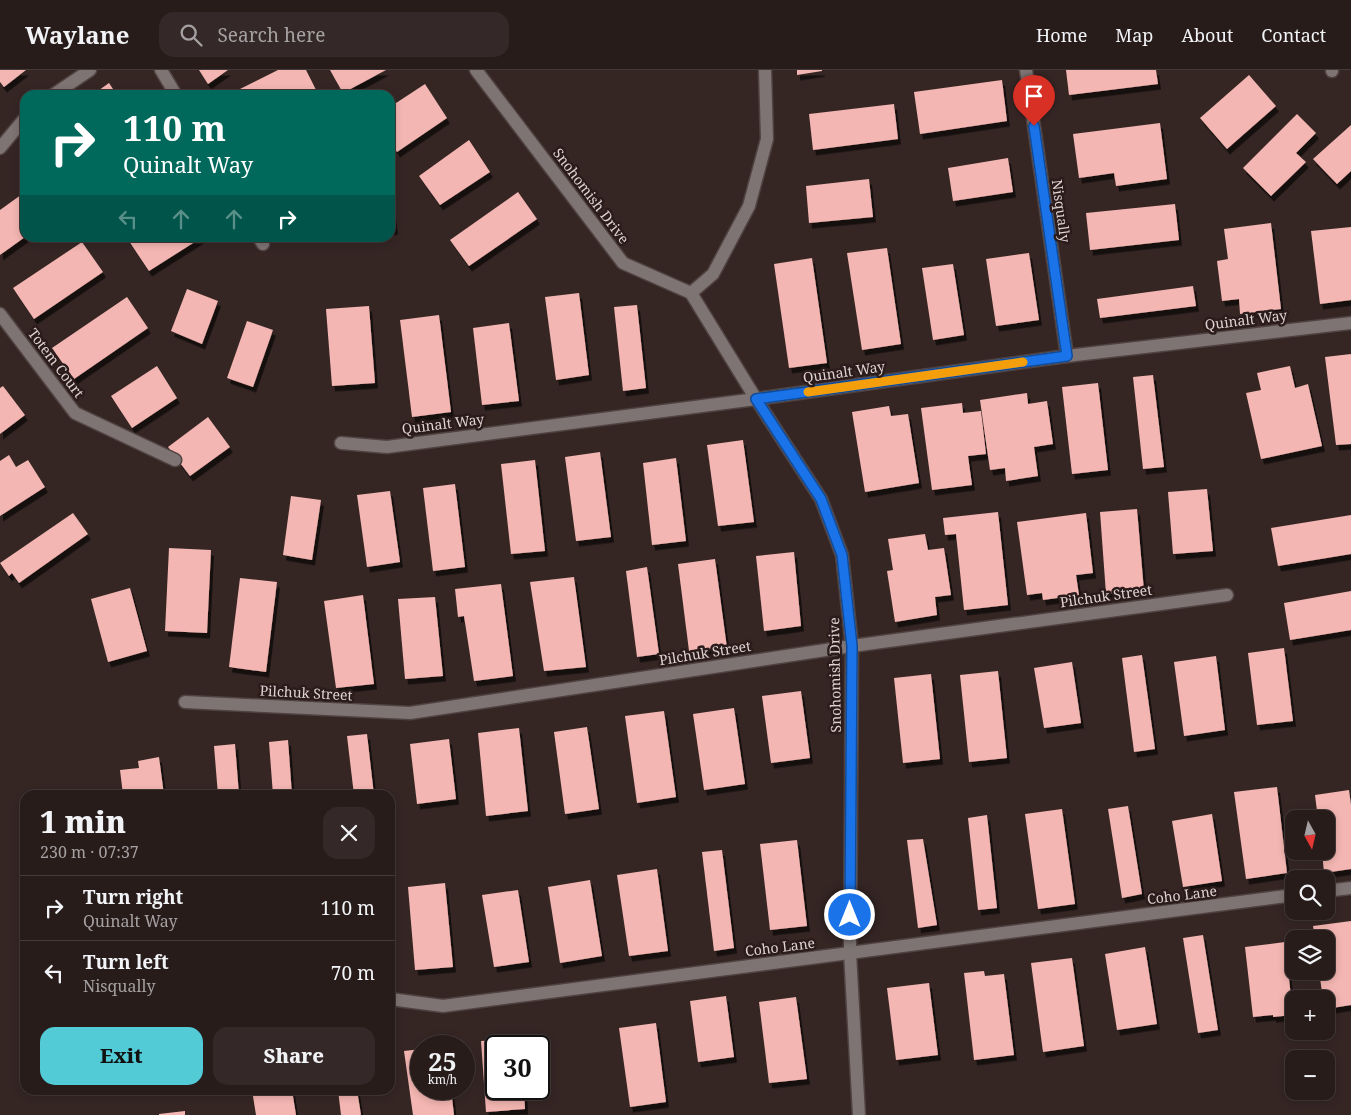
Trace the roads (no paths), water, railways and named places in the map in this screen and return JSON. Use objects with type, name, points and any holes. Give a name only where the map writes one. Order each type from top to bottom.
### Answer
[{"type":"street","points":[[60,90],[90,70]]},
{"type":"street","points":[[162,70],[173,90]]},
{"type":"street","name":"Snohomish Drive","points":[[476,70],[623,263],[691,293],[756,399],[821,499],[842,555],[852,646],[850,953],[859,1115]]},
{"type":"street","points":[[691,293],[713,274],[749,206],[767,139],[765,70]]},
{"type":"street","name":"Nisqually","points":[[1026,70],[1067,356]]},
{"type":"street","points":[[0,148],[20,124]]},
{"type":"street","name":"Totem Court","points":[[0,314],[75,413],[175,460]]},
{"type":"street","name":"Quinalt Way","points":[[341,443],[387,446],[756,399],[1067,356],[1351,323]]},
{"type":"street","name":"Pilchuk Street","points":[[185,702],[410,713],[852,646],[1228,595]]},
{"type":"street","points":[[1335,890],[1351,888]]},
{"type":"street","name":"Coho Lane","points":[[395,1000],[443,1006],[1285,896]]}]
